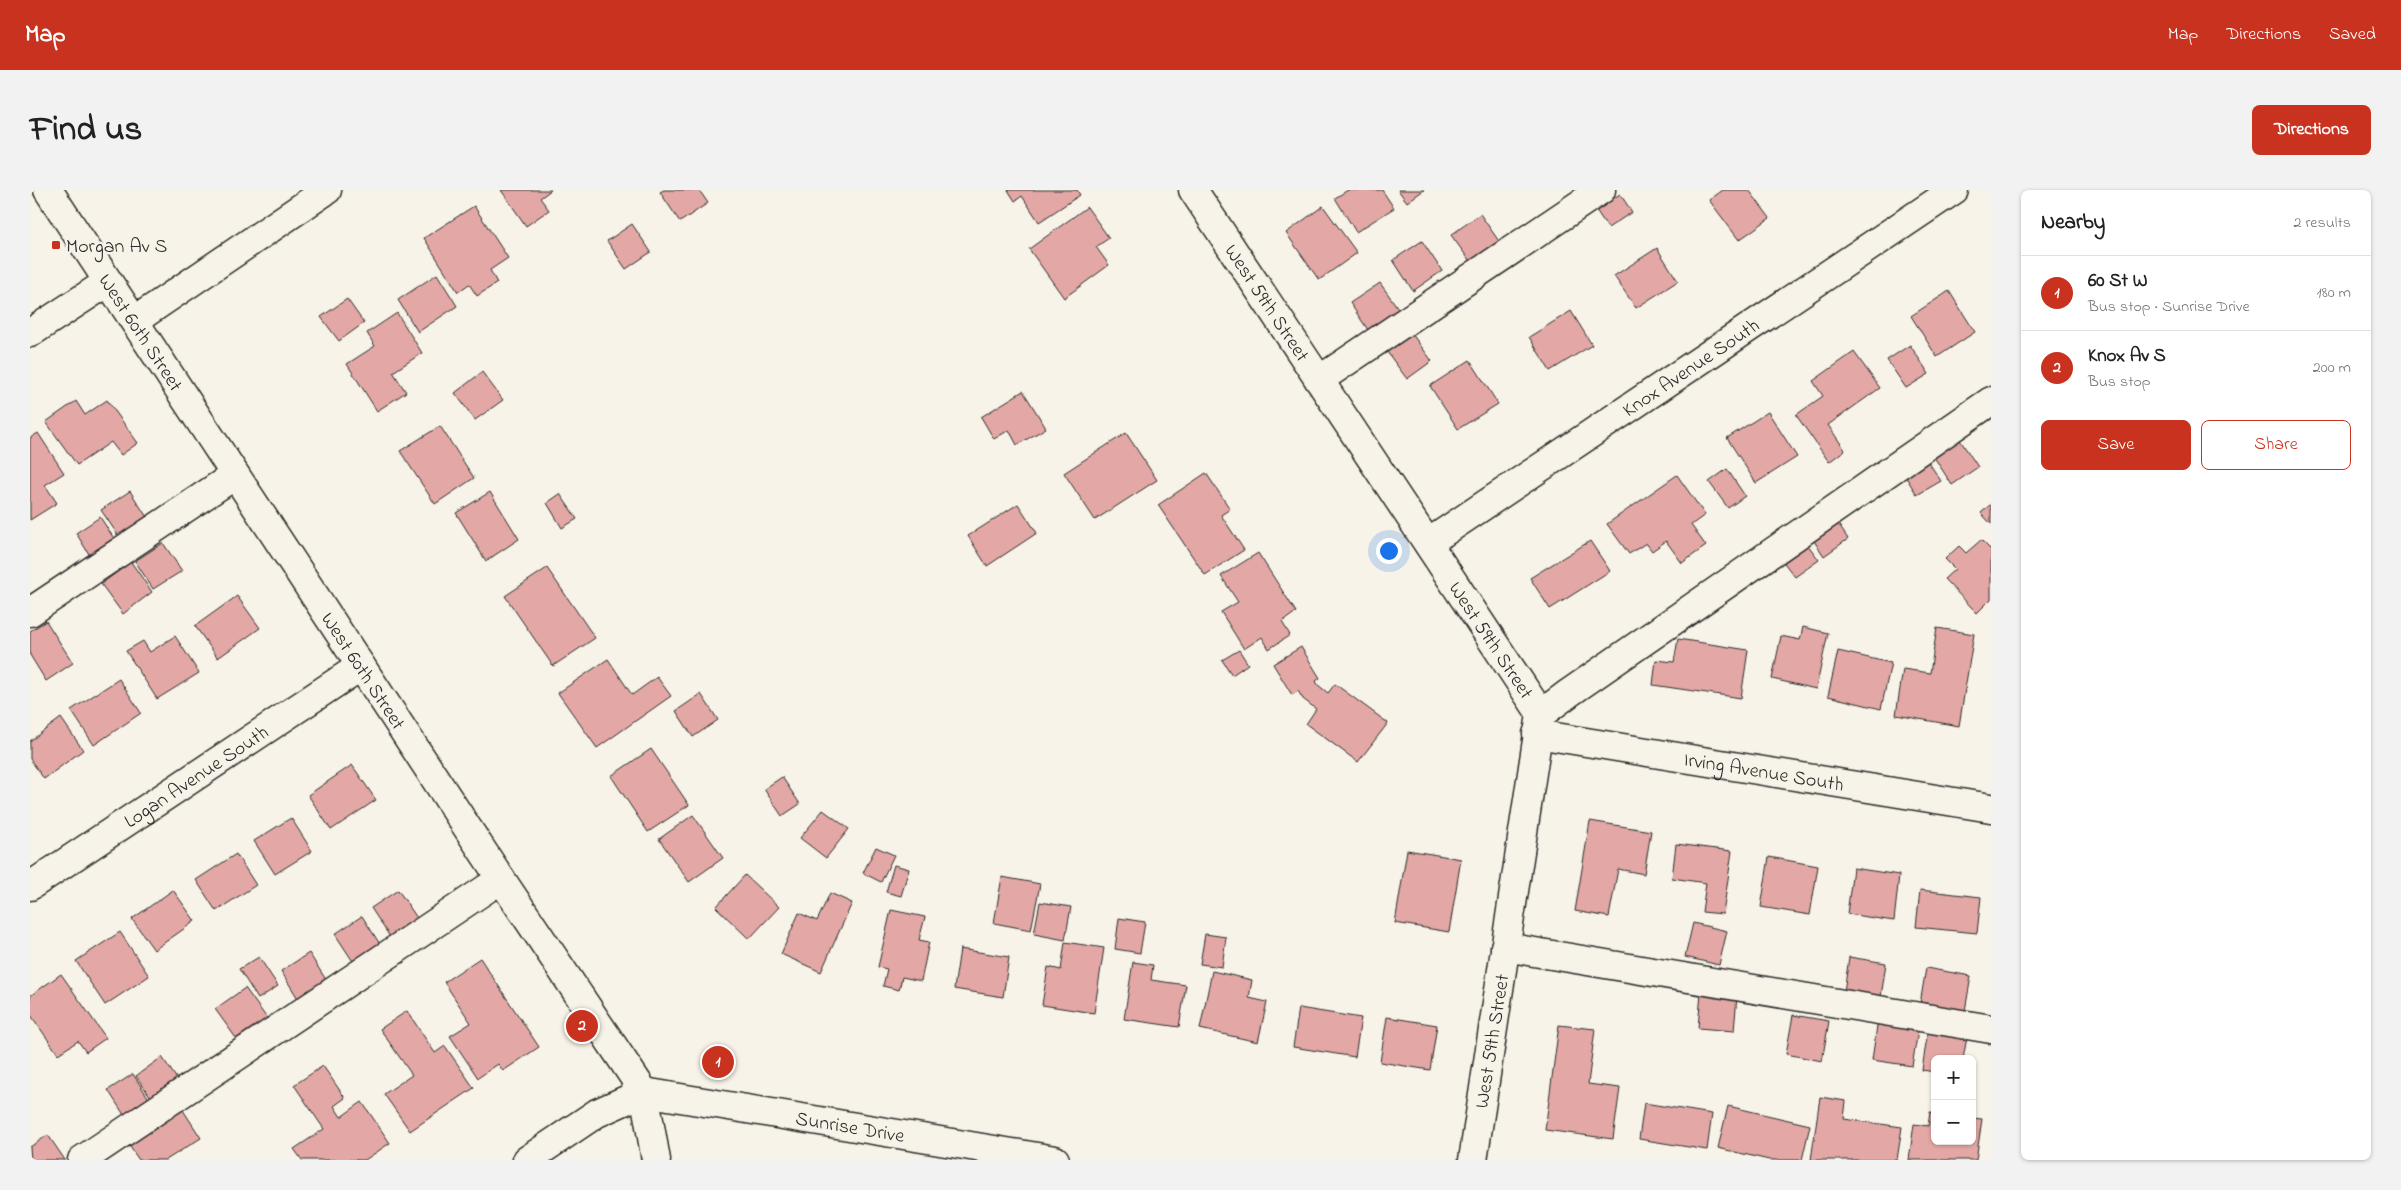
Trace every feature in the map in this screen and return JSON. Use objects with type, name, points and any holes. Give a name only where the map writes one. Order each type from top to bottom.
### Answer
[{"type":"street","name":"West 60th Street","points":[[48,190],[501,879],[644,1092],[656,1160]]},
{"type":"street","points":[[134,322],[327,190]]},
{"type":"street","name":"West 59th Street","points":[[1193,190],[1428,543],[1539,724],[1473,1160]]},
{"type":"street","points":[[1319,380],[1601,190]]},
{"type":"street","name":"Knox Avenue South","points":[[1428,543],[1954,190]]},
{"type":"street","points":[[30,333],[108,282]]},
{"type":"street","points":[[1539,724],[1569,693],[1991,401]]},
{"type":"street","points":[[30,612],[235,475]]},
{"type":"street","name":"Logan Avenue South","points":[[30,886],[361,666]]},
{"type":"street","name":"Irving Avenue South","points":[[1539,724],[1991,808]]},
{"type":"street","points":[[82,1160],[501,879]]},
{"type":"street","points":[[1505,947],[1991,1030]]},
{"type":"street","points":[[527,1160],[597,1113],[644,1092]]},
{"type":"street","name":"Sunrise Drive","points":[[644,1092],[1055,1160]]},
{"type":"building","points":[[501,190],[551,190],[540,198],[549,210],[526,226]]},
{"type":"building","points":[[664,190],[699,190],[708,203],[680,222],[660,192]]},
{"type":"building","points":[[1008,190],[1077,190],[1080,195],[1039,222],[1022,196],[1015,201]]},
{"type":"building","points":[[1348,190],[1382,190],[1394,208],[1356,232],[1335,198]]},
{"type":"building","points":[[1398,190],[1424,190],[1407,202]]},
{"type":"building","points":[[1723,190],[1749,190],[1770,218],[1739,240],[1709,200]]},
{"type":"building","points":[[1620,194],[1632,212],[1608,228],[1596,210]]},
{"type":"building","points":[[474,206],[508,258],[490,270],[497,283],[477,296],[469,284],[458,292],[424,238]]},
{"type":"building","points":[[1323,206],[1357,253],[1319,280],[1286,233]]},
{"type":"building","points":[[1087,207],[1109,238],[1096,247],[1109,265],[1064,298],[1029,249]]},
{"type":"building","points":[[1480,214],[1503,247],[1475,268],[1451,235]]},
{"type":"building","points":[[632,224],[651,252],[626,269],[607,241]]},
{"type":"building","points":[[1422,241],[1442,271],[1413,291],[1393,260]]},
{"type":"building","points":[[1657,248],[1678,281],[1636,308],[1614,276]]},
{"type":"building","points":[[437,274],[457,306],[418,332],[398,300]]},
{"type":"building","points":[[1380,283],[1403,315],[1372,336],[1350,303]]},
{"type":"building","points":[[1949,291],[1975,332],[1937,357],[1911,316]]},
{"type":"building","points":[[347,299],[364,323],[339,341],[321,317]]},
{"type":"building","points":[[1571,311],[1592,345],[1550,371],[1529,337]]},
{"type":"building","points":[[397,313],[422,353],[393,372],[406,392],[377,411],[347,364],[375,346],[367,333]]},
{"type":"building","points":[[1412,334],[1432,361],[1407,379],[1387,352]]},
{"type":"building","points":[[1910,345],[1929,374],[1906,388],[1887,360]]},
{"type":"building","points":[[1854,352],[1880,388],[1828,425],[1845,450],[1829,462],[1796,415],[1823,396],[1813,381]]},
{"type":"building","points":[[1470,360],[1498,404],[1458,429],[1430,386]]},
{"type":"building","points":[[482,372],[503,400],[475,420],[455,393]]},
{"type":"building","points":[[1023,391],[1046,428],[1017,445],[1009,430],[994,439],[981,417]]},
{"type":"building","points":[[107,400],[138,443],[121,455],[111,442],[77,465],[46,422],[76,401],[85,415]]},
{"type":"building","points":[[1768,412],[1797,457],[1756,483],[1727,438]]},
{"type":"building","points":[[440,426],[474,478],[435,504],[400,451]]},
{"type":"building","points":[[38,433],[64,473],[45,485],[57,503],[30,520],[30,438]]},
{"type":"building","points":[[1126,433],[1157,480],[1095,520],[1064,473]]},
{"type":"building","points":[[1960,440],[1978,467],[1952,485],[1934,457]]},
{"type":"building","points":[[1927,460],[1941,481],[1917,495],[1904,474]]},
{"type":"building","points":[[1727,469],[1745,496],[1728,508],[1709,482]]},
{"type":"building","points":[[1206,473],[1230,509],[1221,515],[1244,550],[1205,575],[1158,505]]},
{"type":"building","points":[[1677,475],[1705,515],[1691,525],[1706,546],[1682,563],[1666,541],[1652,551],[1646,543],[1629,554],[1607,524]]},
{"type":"building","points":[[130,491],[152,525],[124,544],[101,510]]},
{"type":"building","points":[[490,492],[519,539],[486,561],[456,513]]},
{"type":"building","points":[[560,494],[577,519],[562,528],[547,503]]},
{"type":"building","points":[[1018,504],[1037,533],[987,566],[968,536]]},
{"type":"building","points":[[1991,504],[1991,524],[1981,513]]},
{"type":"building","points":[[100,517],[117,543],[92,559],[76,533]]},
{"type":"building","points":[[1836,521],[1848,539],[1824,556],[1812,538]]},
{"type":"building","points":[[1981,540],[1991,550],[1991,599],[1977,613],[1944,579],[1955,569],[1945,559],[1959,546],[1966,553]]},
{"type":"building","points":[[1590,541],[1610,571],[1550,609],[1530,578]]},
{"type":"building","points":[[1805,541],[1819,560],[1795,577],[1781,559]]},
{"type":"building","points":[[163,543],[182,571],[153,589],[135,561]]},
{"type":"building","points":[[1258,553],[1296,612],[1282,622],[1290,635],[1269,649],[1262,637],[1244,649],[1221,612],[1238,602],[1221,576]]},
{"type":"building","points":[[131,562],[152,592],[123,614],[101,584]]},
{"type":"building","points":[[547,568],[595,638],[553,666],[505,596]]},
{"type":"building","points":[[237,596],[260,628],[218,658],[195,626]]},
{"type":"building","points":[[46,621],[73,663],[46,681],[30,655],[30,631]]},
{"type":"building","points":[[1803,627],[1828,633],[1816,689],[1772,679],[1781,636],[1800,640]]},
{"type":"building","points":[[1937,628],[1974,634],[1959,726],[1896,715],[1903,669],[1930,673]]},
{"type":"building","points":[[175,636],[199,673],[157,699],[126,651],[143,641],[150,652]]},
{"type":"building","points":[[1678,639],[1748,650],[1741,698],[1653,685],[1656,660],[1674,662]]},
{"type":"building","points":[[1301,647],[1320,678],[1316,681],[1318,685],[1328,693],[1335,684],[1388,723],[1358,762],[1306,724],[1316,709],[1303,699],[1298,691],[1292,695],[1273,664]]},
{"type":"building","points":[[1239,650],[1248,664],[1232,675],[1222,660]]},
{"type":"building","points":[[1838,651],[1891,663],[1881,709],[1828,696]]},
{"type":"building","points":[[608,659],[632,695],[657,677],[671,696],[597,748],[558,693]]},
{"type":"building","points":[[119,679],[141,713],[94,745],[71,710]]},
{"type":"building","points":[[701,694],[718,720],[693,737],[676,711]]},
{"type":"building","points":[[61,718],[83,750],[44,779],[30,759],[30,741]]},
{"type":"building","points":[[651,749],[689,805],[648,832],[611,776]]},
{"type":"building","points":[[352,765],[376,800],[331,830],[308,795]]},
{"type":"building","points":[[782,777],[800,804],[782,816],[764,789]]},
{"type":"building","points":[[823,810],[849,829],[826,858],[800,838]]},
{"type":"building","points":[[693,815],[723,858],[689,882],[659,839]]},
{"type":"building","points":[[291,818],[312,851],[275,874],[254,841]]},
{"type":"building","points":[[1590,821],[1651,831],[1644,874],[1618,869],[1609,917],[1575,911]]},
{"type":"building","points":[[1676,844],[1732,851],[1723,914],[1702,912],[1706,883],[1672,878]]},
{"type":"building","points":[[876,847],[894,855],[881,882],[863,873]]},
{"type":"building","points":[[1407,850],[1461,859],[1449,932],[1395,923]]},
{"type":"building","points":[[236,854],[256,885],[216,911],[196,880]]},
{"type":"building","points":[[1769,857],[1818,866],[1810,915],[1761,907]]},
{"type":"building","points":[[894,865],[909,869],[901,896],[886,892]]},
{"type":"building","points":[[1853,868],[1899,875],[1894,921],[1847,914]]},
{"type":"building","points":[[745,875],[779,907],[749,939],[716,907]]},
{"type":"building","points":[[1002,877],[1040,884],[1031,930],[994,923]]},
{"type":"building","points":[[173,890],[195,921],[154,950],[132,919]]},
{"type":"building","points":[[398,890],[417,918],[390,937],[371,908]]},
{"type":"building","points":[[1920,890],[1981,897],[1977,933],[1916,927]]},
{"type":"building","points":[[830,893],[852,903],[821,972],[781,954],[799,913],[817,921]]},
{"type":"building","points":[[1040,902],[1071,907],[1065,940],[1034,934]]},
{"type":"building","points":[[891,910],[925,917],[919,940],[929,942],[921,981],[902,977],[899,990],[883,986],[887,969],[878,967]]},
{"type":"building","points":[[362,916],[383,949],[356,966],[335,934]]},
{"type":"building","points":[[1119,918],[1145,922],[1140,953],[1115,949]]},
{"type":"building","points":[[1693,923],[1727,931],[1719,965],[1685,957]]},
{"type":"building","points":[[120,932],[149,976],[105,1005],[76,961]]},
{"type":"building","points":[[1205,934],[1226,937],[1222,967],[1200,964]]},
{"type":"building","points":[[1065,942],[1104,948],[1094,1013],[1042,1005],[1048,967],[1061,970]]},
{"type":"building","points":[[960,949],[1009,957],[1003,997],[954,989]]},
{"type":"building","points":[[309,953],[330,986],[302,1005],[281,971]]},
{"type":"building","points":[[259,957],[278,986],[258,999],[239,969]]},
{"type":"building","points":[[1849,957],[1886,963],[1881,997],[1844,992]]},
{"type":"building","points":[[480,958],[539,1047],[503,1071],[498,1064],[478,1078],[450,1036],[471,1023],[444,982]]},
{"type":"building","points":[[1133,962],[1153,965],[1151,980],[1186,985],[1179,1027],[1124,1019]]},
{"type":"building","points":[[1926,968],[1971,976],[1965,1011],[1920,1004]]},
{"type":"building","points":[[1212,971],[1252,980],[1249,998],[1267,1002],[1258,1042],[1200,1029]]},
{"type":"building","points":[[61,974],[106,1038],[86,1052],[78,1041],[58,1054],[30,1014],[30,996]]},
{"type":"building","points":[[245,988],[271,1024],[241,1045],[215,1009]]},
{"type":"building","points":[[1701,993],[1737,996],[1734,1031],[1698,1028]]},
{"type":"building","points":[[1299,1008],[1361,1018],[1355,1057],[1293,1047]]},
{"type":"building","points":[[407,1011],[435,1053],[445,1046],[474,1088],[410,1131],[384,1094],[412,1075],[380,1029]]},
{"type":"building","points":[[1793,1015],[1829,1021],[1822,1061],[1786,1054]]},
{"type":"building","points":[[1387,1017],[1437,1025],[1430,1070],[1380,1062]]},
{"type":"building","points":[[1878,1019],[1919,1025],[1912,1066],[1872,1060]]},
{"type":"building","points":[[1559,1025],[1595,1029],[1588,1084],[1620,1088],[1613,1139],[1545,1130]]},
{"type":"building","points":[[1928,1030],[1967,1037],[1964,1055],[1931,1055],[1931,1071],[1922,1070]]},
{"type":"building","points":[[162,1057],[181,1085],[155,1103],[136,1076]]},
{"type":"building","points":[[323,1066],[345,1098],[334,1106],[341,1117],[362,1102],[390,1143],[365,1160],[302,1160],[294,1149],[324,1129],[294,1085]]},
{"type":"building","points":[[133,1074],[153,1105],[128,1121],[108,1090]]},
{"type":"building","points":[[1820,1097],[1846,1101],[1844,1119],[1902,1127],[1897,1160],[1811,1160]]},
{"type":"building","points":[[1644,1103],[1712,1114],[1707,1150],[1639,1139]]},
{"type":"building","points":[[1728,1106],[1810,1125],[1802,1160],[1769,1160],[1718,1148]]},
{"type":"building","points":[[183,1110],[201,1138],[166,1160],[139,1160],[128,1144]]},
{"type":"building","points":[[1930,1112],[1931,1145],[1976,1145],[1976,1118],[1982,1119],[1976,1160],[1909,1160],[1914,1124],[1928,1126]]},
{"type":"building","points":[[48,1135],[65,1160],[31,1160],[30,1147]]},
{"type":"place","name":"Morgan Av S","points":[[56,245]]},
{"type":"place","name":"Knox Av S","points":[[582,1026]]},
{"type":"place","name":"60 St W","points":[[718,1062]]}]
